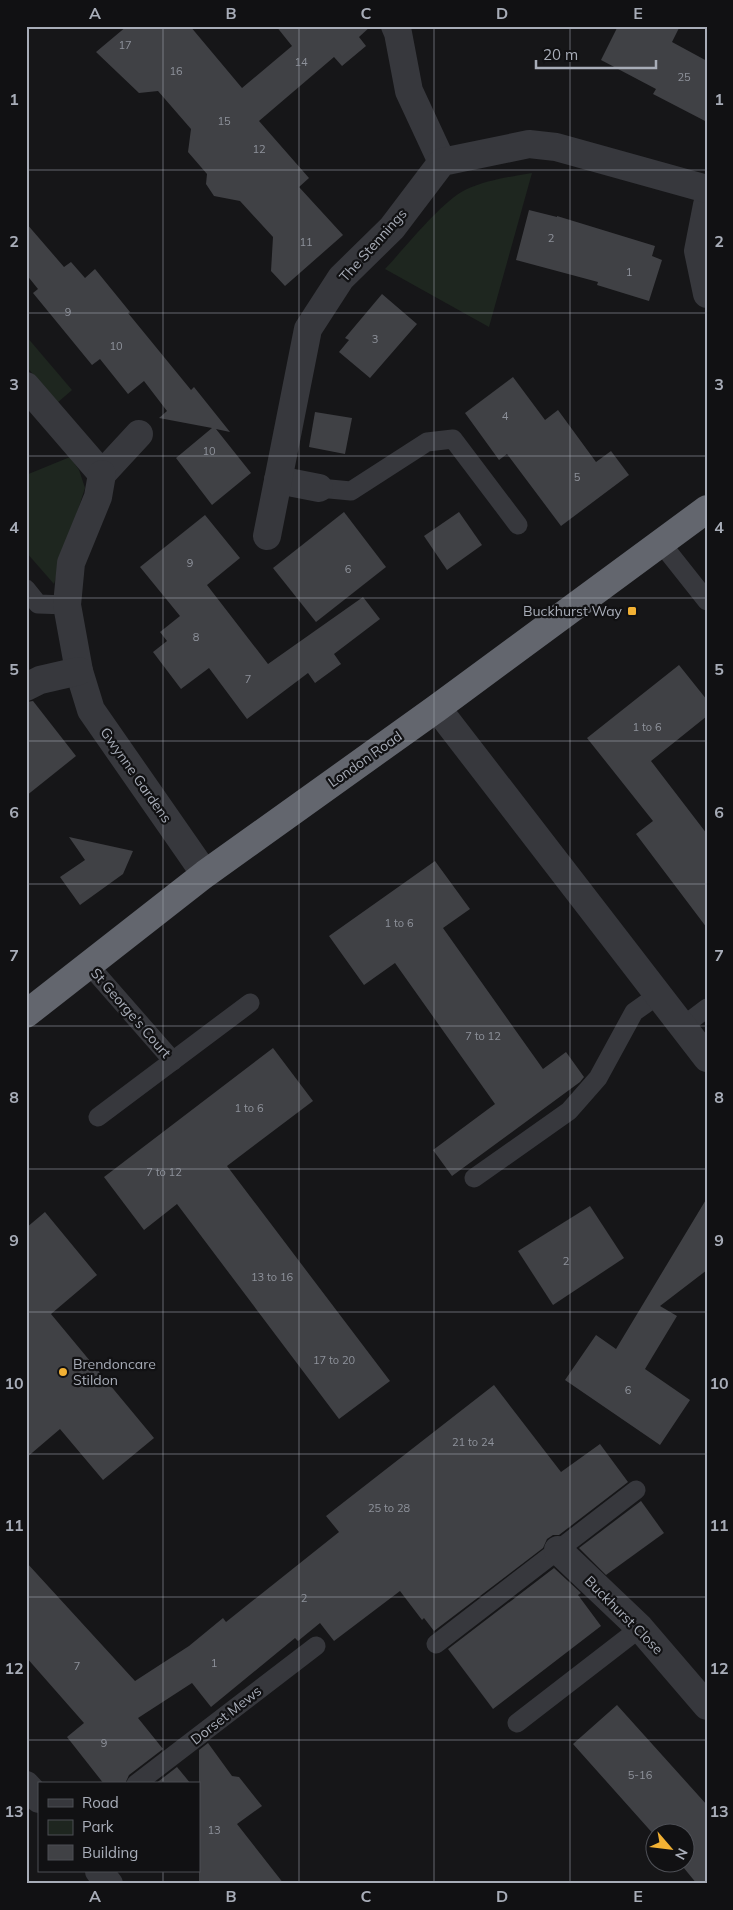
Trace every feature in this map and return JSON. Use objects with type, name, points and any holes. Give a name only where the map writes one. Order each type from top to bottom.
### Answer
[{"type":"highway","name":"London Road","points":[[26,1014],[205,874],[437,708],[707,509]]},
{"type":"street","points":[[395,26],[409,91],[442,162],[528,144],[556,147],[707,189]]},
{"type":"street","name":"The Stennings","points":[[267,536],[308,329],[341,278],[392,228],[442,162]]},
{"type":"street","points":[[707,205],[698,252],[707,294]]},
{"type":"street","points":[[26,386],[102,474],[138,434]]},
{"type":"street","name":"Gwynne Gardens","points":[[102,474],[98,498],[71,563],[67,605],[78,671],[91,710],[205,874]]},
{"type":"street","points":[[278,480],[319,488]]},
{"type":"street","points":[[26,687],[40,680],[78,671]]},
{"type":"street","points":[[437,708],[707,1058]]},
{"type":"street","name":"Buckhurst Close","points":[[558,1550],[640,1628],[707,1706]]},
{"type":"street","points":[[26,1785],[38,1798]]},
{"type":"street","points":[[100,1872],[109,1884]]},
{"type":"lane","points":[[319,488],[351,492],[427,442],[453,440],[518,525]]},
{"type":"lane","points":[[661,543],[707,601]]},
{"type":"lane","points":[[26,589],[38,604],[67,605]]},
{"type":"lane","name":"St George's Court","points":[[88,965],[173,1061]]},
{"type":"lane","points":[[474,1178],[569,1111],[598,1078],[634,1012],[658,995]]},
{"type":"lane","name":"St George's Court","points":[[98,1117],[250,1003]]},
{"type":"lane","points":[[682,1027],[707,1008]]},
{"type":"lane","points":[[436,1644],[636,1490]]},
{"type":"lane","points":[[517,1722],[640,1628]]},
{"type":"lane","name":"Dorset Mews","points":[[139,1782],[316,1646]]},
{"type":"green space","points":[[532,173],[489,327],[385,269],[445,204],[465,190],[498,179]]},
{"type":"green space","points":[[26,336],[72,390],[57,403],[26,366]]},
{"type":"green space","points":[[70,457],[79,470],[85,488],[54,584],[26,552],[26,475]]},
{"type":"building","points":[[127,26],[190,26],[242,88],[292,46],[276,26],[371,26],[359,37],[366,46],[342,66],[334,57],[259,121],[309,178],[299,187],[343,235],[285,286],[271,271],[273,237],[240,201],[214,196],[206,184],[207,174],[188,152],[191,129],[158,91],[139,93],[96,52]]},
{"type":"building","points":[[618,26],[680,26],[672,42],[707,61],[707,122],[653,94],[656,89],[601,60]]},
{"type":"building","points":[[529,210],[557,216],[655,246],[652,256],[662,260],[649,301],[597,285],[598,282],[516,260]]},
{"type":"building","points":[[26,223],[64,267],[71,262],[85,278],[95,269],[191,390],[194,387],[230,432],[216,429],[251,473],[212,505],[176,458],[212,428],[159,418],[167,411],[144,381],[128,394],[100,359],[92,365],[33,293],[38,289],[26,274]]},
{"type":"building","points":[[382,294],[417,324],[370,378],[339,352],[349,340],[345,338]]},
{"type":"building","points":[[513,377],[545,420],[558,410],[596,462],[611,451],[629,475],[561,526],[507,454],[499,460],[465,413]]},
{"type":"building","points":[[315,412],[352,418],[345,454],[309,447]]},
{"type":"building","points":[[344,512],[386,567],[316,622],[273,568]]},
{"type":"building","points":[[459,512],[482,545],[447,570],[424,536]]},
{"type":"building","points":[[205,515],[240,558],[207,585],[268,664],[363,597],[380,619],[334,654],[341,664],[315,683],[308,673],[247,719],[209,668],[181,689],[153,652],[167,641],[160,632],[180,616],[140,567]]},
{"type":"building","points":[[679,665],[707,700],[707,716],[651,761],[707,834],[707,928],[636,834],[653,821],[587,738]]},
{"type":"building","points":[[33,701],[76,756],[26,796],[26,702]]},
{"type":"building","points":[[69,837],[133,851],[123,874],[80,905],[60,877],[85,860]]},
{"type":"building","points":[[435,861],[470,909],[443,928],[543,1069],[566,1052],[584,1077],[580,1082],[452,1176],[433,1150],[495,1104],[395,963],[364,985],[329,936]]},
{"type":"building","points":[[273,1048],[313,1101],[227,1166],[390,1381],[339,1419],[177,1204],[144,1230],[104,1177]]},
{"type":"building","points":[[707,1198],[707,1270],[660,1306],[677,1316],[645,1369],[690,1400],[660,1445],[565,1380],[596,1335],[616,1349]]},
{"type":"building","points":[[590,1206],[624,1258],[553,1305],[518,1251]]},
{"type":"building","name":"Brendoncare Stildon","points":[[45,1212],[97,1275],[51,1314],[154,1438],[103,1480],[60,1429],[26,1458],[26,1228]]},
{"type":"building","points":[[494,1385],[561,1472],[600,1444],[628,1482],[559,1535],[553,1535],[547,1539],[543,1548],[434,1631],[424,1618],[422,1620],[400,1591],[334,1641],[320,1623],[298,1641],[295,1638],[211,1707],[192,1683],[138,1718],[163,1749],[129,1775],[126,1782],[102,1782],[67,1737],[84,1723],[26,1657],[26,1562],[135,1681],[189,1646],[223,1618],[226,1622],[339,1532],[326,1516]]},
{"type":"building","points":[[641,1501],[664,1533],[606,1575],[579,1548]]},
{"type":"building","points":[[554,1568],[581,1593],[578,1595],[601,1626],[493,1709],[448,1649]]},
{"type":"building","points":[[617,1705],[707,1805],[707,1884],[697,1884],[687,1872],[696,1872],[696,1822],[646,1822],[646,1826],[573,1744]]},
{"type":"building","points":[[208,1743],[232,1776],[239,1777],[262,1806],[237,1824],[284,1884],[199,1884],[199,1750]]},
{"type":"building","points":[[177,1767],[189,1782],[158,1782]]},
{"type":"place","name":"Buckhurst Way","points":[[632,611]]},
{"type":"place","name":"Brendoncare Stildon","points":[[63,1372]]}]
